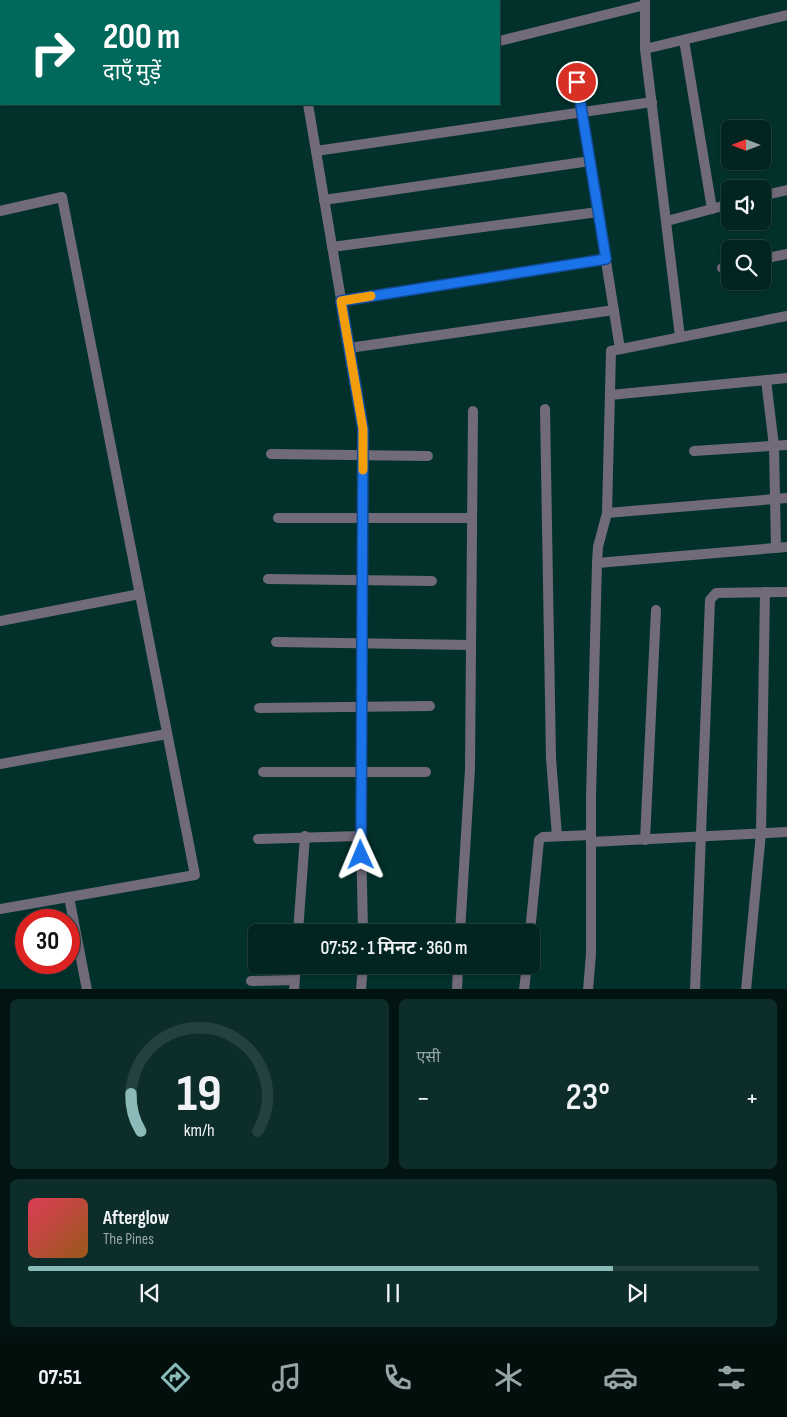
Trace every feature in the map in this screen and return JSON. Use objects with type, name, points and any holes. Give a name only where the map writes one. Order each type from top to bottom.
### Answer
[{"type":"street","points":[[500,41],[646,2],[646,49],[680,337]]},
{"type":"street","points":[[646,49],[787,15]]},
{"type":"street","points":[[684,40],[712,209]]},
{"type":"street","points":[[575,67],[620,349]]},
{"type":"street","points":[[316,151],[652,102]]},
{"type":"street","points":[[308,105],[363,429],[361,709],[363,924]]},
{"type":"street","points":[[324,200],[590,161]]},
{"type":"street","points":[[771,194],[787,190]]},
{"type":"street","points":[[0,211],[62,197],[195,875],[0,909]]},
{"type":"street","points":[[667,221],[721,206]]},
{"type":"street","points":[[332,247],[598,212]]},
{"type":"street","points":[[771,257],[787,254]]},
{"type":"street","points":[[341,301],[606,259]]},
{"type":"street","points":[[349,348],[614,310]]},
{"type":"street","points":[[588,989],[591,954],[591,838],[597,563],[598,547],[607,513],[611,351],[787,316]]},
{"type":"street","points":[[610,395],[787,378]]},
{"type":"street","points":[[766,380],[774,446],[776,548]]},
{"type":"street","points":[[545,409],[551,758],[557,836]]},
{"type":"street","points":[[460,924],[470,769],[473,411]]},
{"type":"street","points":[[694,451],[787,445]]},
{"type":"street","points":[[271,454],[428,456]]},
{"type":"street","points":[[607,513],[787,498]]},
{"type":"street","points":[[278,518],[472,518]]},
{"type":"street","points":[[597,563],[787,547]]},
{"type":"street","points":[[268,579],[432,581]]},
{"type":"street","points":[[746,989],[761,834],[765,592]]},
{"type":"street","points":[[696,989],[703,837],[710,600],[716,593],[787,592]]},
{"type":"street","points":[[0,621],[140,594]]},
{"type":"street","points":[[645,840],[656,610]]},
{"type":"street","points":[[276,642],[471,645]]},
{"type":"street","points":[[260,708],[361,709],[430,706]]},
{"type":"street","points":[[0,764],[167,734]]},
{"type":"street","points":[[263,772],[426,772]]},
{"type":"street","points":[[531,924],[538,843],[543,837],[645,840],[787,832]]},
{"type":"street","points":[[258,839],[305,836],[361,836]]},
{"type":"street","points":[[299,924],[305,836]]},
{"type":"street","points":[[69,897],[87,989]]},
{"type":"street","points":[[361,989],[362,974]]},
{"type":"street","points":[[457,989],[458,974]]},
{"type":"street","points":[[524,989],[525,974]]},
{"type":"street","points":[[251,981],[294,985]]},
{"type":"slow traffic","points":[[363,470],[363,429],[341,301],[371,296]]},
{"type":"route","points":[[361,855],[363,429],[341,301],[606,259],[577,82]]}]
